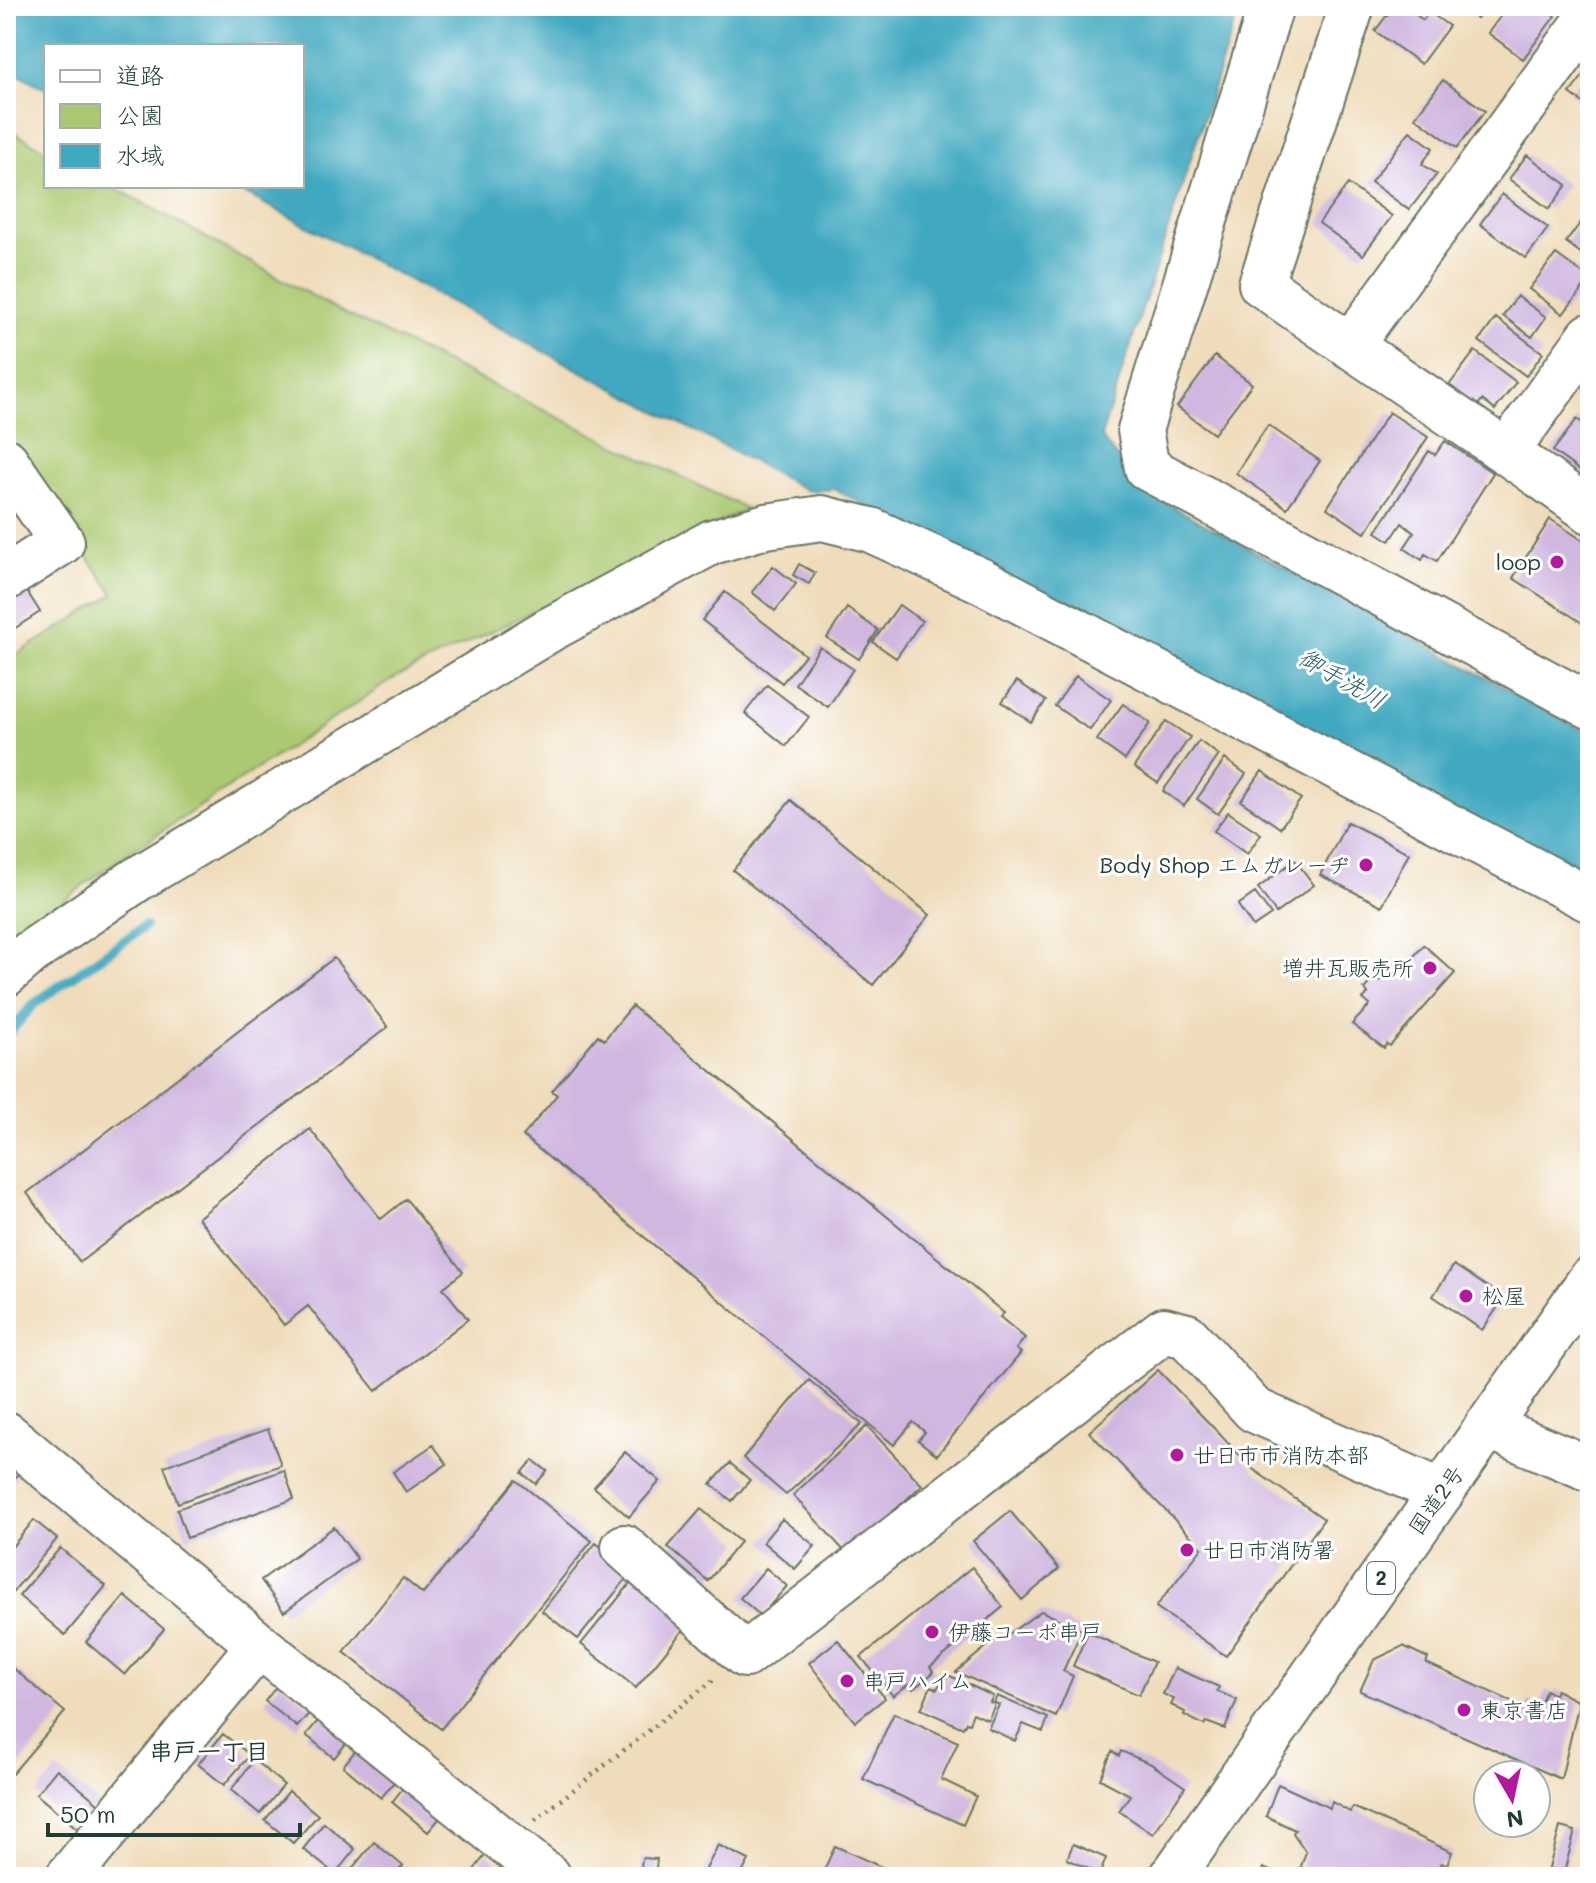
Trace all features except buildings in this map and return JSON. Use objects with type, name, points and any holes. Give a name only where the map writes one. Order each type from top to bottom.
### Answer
[{"type":"main road","points":[[1271,6],[1140,430],[1147,468],[1590,706]]},
{"type":"main road","points":[[1352,6],[1261,284],[1590,511]]},
{"type":"main road","points":[[1350,346],[1590,16]]},
{"type":"main road","points":[[1507,451],[1590,336]]},
{"type":"main road","points":[[6,461],[62,542],[6,578]]},
{"type":"main road","points":[[6,974],[30,953],[136,880],[549,630],[712,542],[766,526],[822,518],[871,530],[980,580],[1590,900]]},
{"type":"main road","name":"国道2号","points":[[1172,1877],[1590,1280]]},
{"type":"main road","points":[[624,1547],[745,1655],[1164,1330],[1187,1336],[1254,1410],[1442,1492]]},
{"type":"main road","points":[[1487,1426],[1590,1469]]},
{"type":"main road","points":[[6,1434],[259,1645],[549,1877]]},
{"type":"main road","points":[[68,1877],[259,1645]]},
{"type":"path","points":[[506,1843],[745,1655]]},
{"type":"green space","points":[[6,128],[44,149],[44,188],[116,188],[336,309],[747,509],[398,676],[112,864],[6,944],[6,661],[114,594],[6,441]]},
{"type":"water","name":"御手洗川","points":[[6,6],[1240,6],[1101,437],[1142,490],[1590,734],[1590,888],[1087,625],[835,489],[808,491],[235,188],[304,188],[304,44],[44,44],[44,88],[6,67]]},
{"type":"waterway","points":[[6,1036],[34,1004],[145,926]]},
{"type":"place","name":"loop","points":[[1557,562]]},
{"type":"place","name":"Body Shop エムガレーヂ","points":[[1366,865]]},
{"type":"place","name":"増井瓦販売所","points":[[1430,968]]},
{"type":"place","name":"松屋","points":[[1466,1296]]},
{"type":"place","name":"廿日市市消防本部","points":[[1177,1455]]},
{"type":"place","name":"廿日市消防署","points":[[1187,1550]]},
{"type":"place","name":"伊藤コーポ串戸","points":[[932,1632]]},
{"type":"place","name":"串戸ハイム","points":[[847,1681]]},
{"type":"place","name":"東京書店","points":[[1464,1710]]},
{"type":"district","name":"串戸一丁目","points":[[209,1752]]}]
